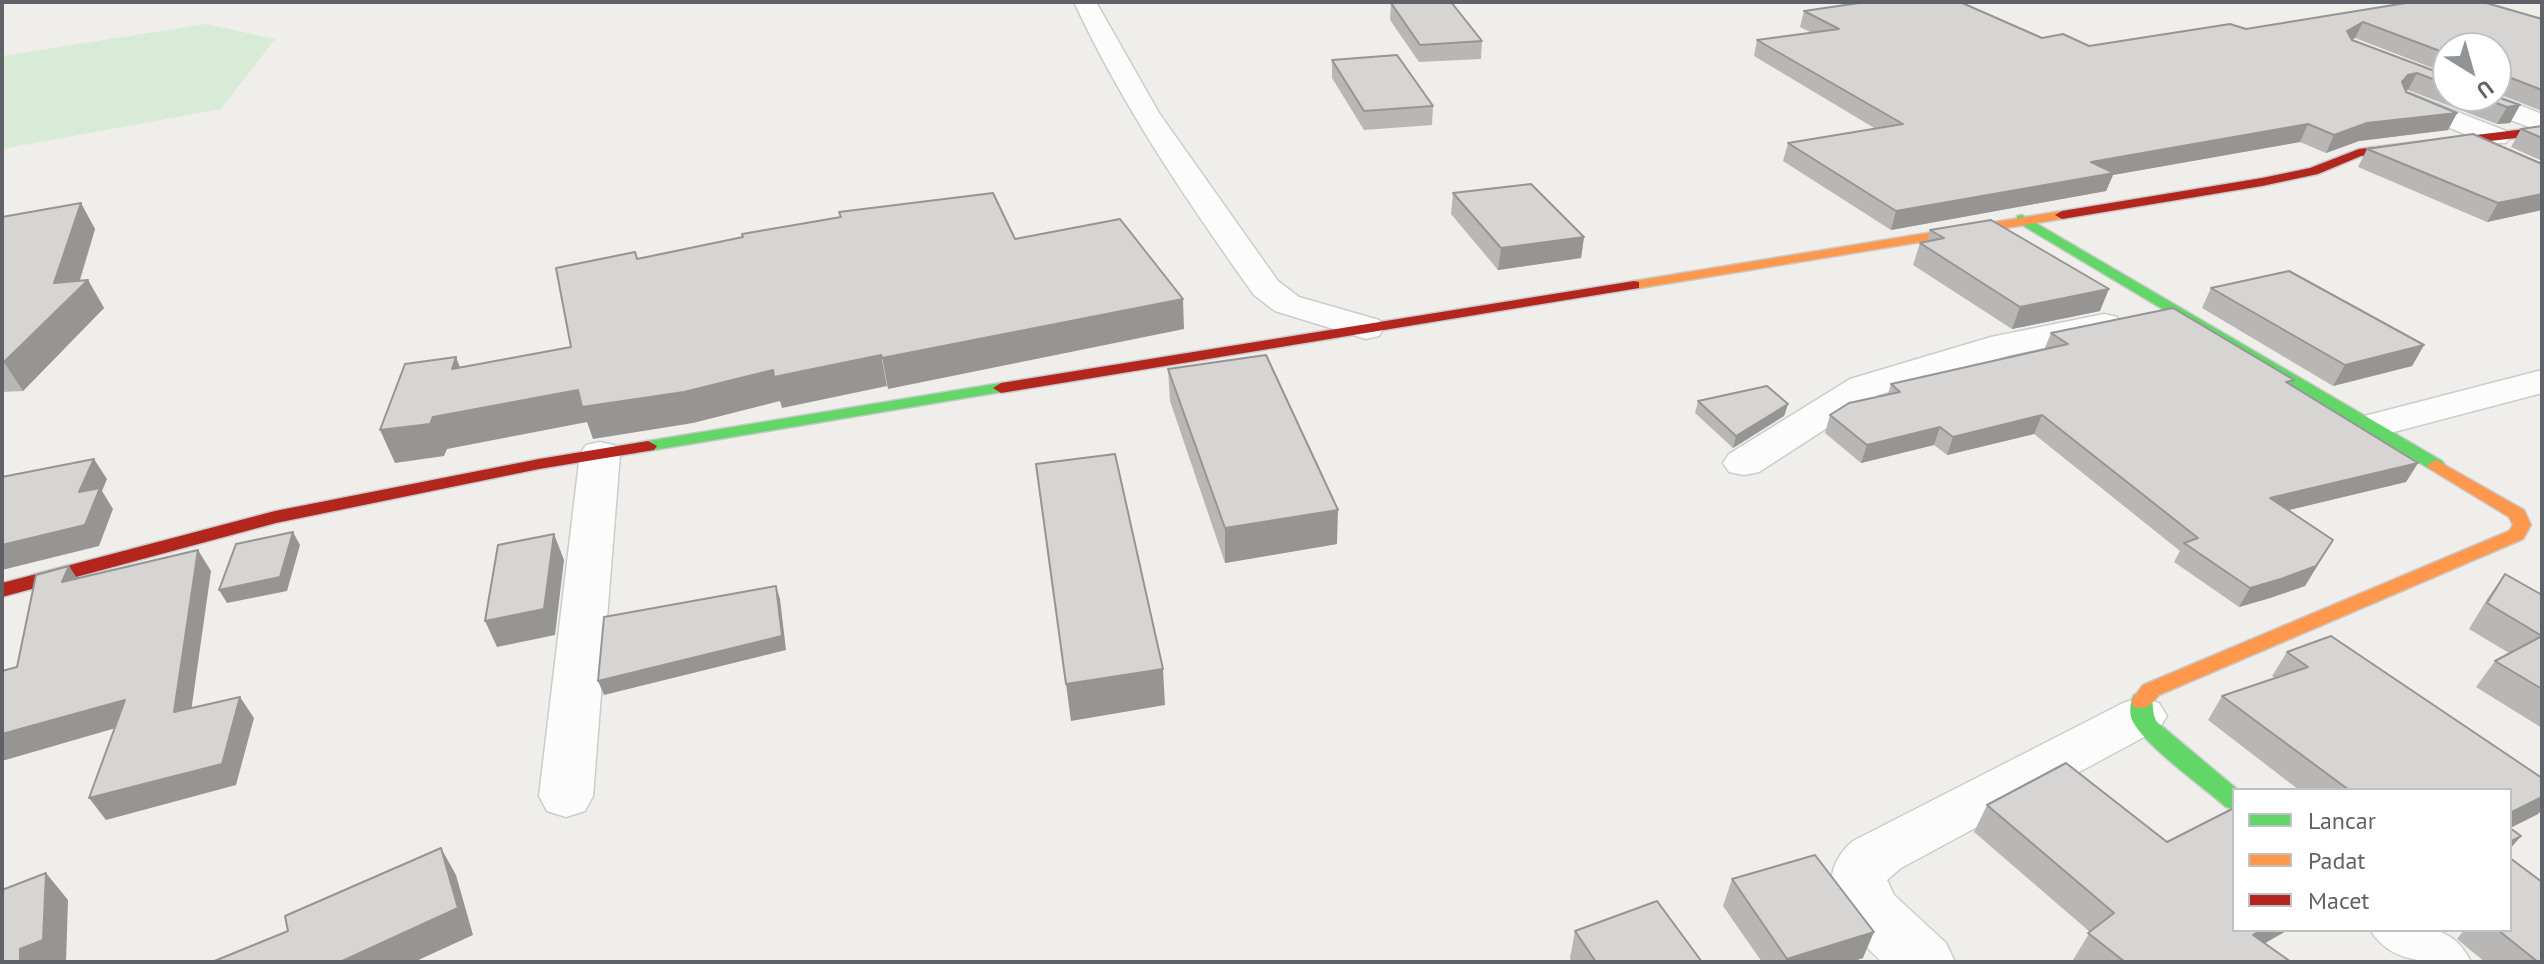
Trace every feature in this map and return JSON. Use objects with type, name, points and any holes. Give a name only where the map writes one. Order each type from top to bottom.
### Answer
[{"type":"street","points":[[1085,2],[1099,32],[1170,149],[1266,288],[1287,304],[1366,328]]},
{"type":"street","points":[[2409,101],[2492,146]]},
{"type":"street","points":[[2512,112],[2542,124]]},
{"type":"street","points":[[2,590],[275,517],[600,454],[2262,182],[2314,171],[2359,153],[2492,146],[2542,131]]},
{"type":"street","points":[[2022,219],[2367,427],[2504,503],[2517,514],[2522,525],[2516,535],[2151,690],[2142,699],[2141,716],[2160,739],[2232,798]]},
{"type":"street","points":[[1744,463],[1864,387],[2004,345],[2171,311]]},
{"type":"street","points":[[2367,427],[2542,381]]},
{"type":"street","points":[[566,796],[600,454]]},
{"type":"street","points":[[1924,962],[1864,903],[1858,882],[1863,867],[1881,852],[2141,716]]},
{"type":"street","points":[[2402,932],[2440,962]]},
{"type":"green space","points":[[206,24],[275,39],[221,109],[2,149],[2,56]]},
{"type":"building","points":[[1451,2],[1482,41],[1420,45],[1391,3]]},
{"type":"building","points":[[1866,2],[1960,2],[2042,38],[2063,34],[2089,46],[2230,24],[2246,29],[2412,2],[2483,2],[2542,19],[2542,90],[2512,78],[2512,32],[2432,32],[2432,48],[2363,22],[2347,31],[2352,40],[2432,70],[2432,79],[2417,73],[2408,75],[2402,82],[2406,92],[2432,103],[2432,112],[2457,113],[2367,123],[2334,135],[2308,124],[2091,162],[2114,173],[1896,211],[1788,143],[1903,124],[1757,40],[1839,29],[1804,11]]},
{"type":"building","points":[[1397,55],[1433,106],[1364,111],[1332,60]]},
{"type":"building","points":[[2542,126],[2542,138],[2521,129]]},
{"type":"building","points":[[2473,134],[2542,164],[2542,194],[2498,203],[2367,149]]},
{"type":"building","points":[[1531,184],[1584,237],[1501,248],[1453,193]]},
{"type":"building","points":[[993,193],[1015,239],[1120,219],[1183,299],[774,377],[773,370],[684,392],[582,407],[578,390],[433,417],[430,424],[380,430],[405,364],[456,357],[452,369],[571,347],[556,268],[635,252],[637,259],[743,237],[742,234],[841,217],[839,212]]},
{"type":"building","points":[[81,203],[54,283],[88,280],[2,362],[2,217]]},
{"type":"building","points":[[1991,220],[2109,289],[2020,307],[1920,243],[1944,238],[1930,230]]},
{"type":"building","points":[[2289,271],[2424,345],[2345,365],[2211,288]]},
{"type":"building","points":[[2173,308],[2294,380],[2286,382],[2418,463],[2270,498],[2333,540],[2316,566],[2250,588],[2184,543],[2198,538],[2042,415],[1953,437],[1940,427],[1867,445],[1830,415],[1849,403],[1900,392],[1891,384],[2068,344],[2051,333]]},
{"type":"building","points":[[1266,355],[1338,510],[1225,528],[1168,369]]},
{"type":"building","points":[[1767,386],[1788,404],[1736,436],[1698,401]]},
{"type":"building","points":[[1115,454],[1163,669],[1066,684],[1036,464]]},
{"type":"building","points":[[94,459],[79,492],[100,488],[85,525],[2,545],[2,477]]},
{"type":"building","points":[[293,532],[280,577],[219,590],[236,544]]},
{"type":"building","points":[[554,534],[544,609],[485,621],[498,545]]},
{"type":"building","points":[[198,550],[174,712],[240,697],[222,764],[89,798],[125,700],[2,734],[2,671],[17,667],[36,575],[69,566],[62,582]]},
{"type":"building","points":[[2505,574],[2542,595],[2542,636],[2487,603]]},
{"type":"building","points":[[776,586],[782,636],[598,681],[604,617]]},
{"type":"building","points":[[2331,636],[2542,778],[2542,797],[2512,812],[2512,788],[2346,788],[2222,696],[2308,667],[2287,652]]},
{"type":"building","points":[[2542,636],[2542,689],[2495,661]]},
{"type":"building","points":[[2066,763],[2167,842],[2232,809],[2232,932],[2258,932],[2253,935],[2291,962],[2125,962],[2088,933],[2114,913],[1987,805]]},
{"type":"building","points":[[2512,829],[2521,836],[2512,841]]},
{"type":"building","points":[[441,848],[458,908],[340,962],[212,962],[288,931],[285,916]]},
{"type":"building","points":[[1815,855],[1874,932],[1787,959],[1732,879]]},
{"type":"building","points":[[2512,860],[2542,882],[2542,962],[2500,932],[2512,932]]},
{"type":"building","points":[[46,873],[43,940],[20,949],[20,962],[2,962],[2,890]]},
{"type":"building","points":[[1657,901],[1702,962],[1596,962],[1575,931]]},
{"type":"traffic: fast","points":[[2022,219],[2436,465]]},
{"type":"traffic: fast","points":[[648,446],[1001,388]]},
{"type":"traffic: fast","points":[[2142,701],[2141,716],[2149,728],[2232,798]]},
{"type":"traffic: slow","points":[[1634,285],[2062,215]]},
{"type":"traffic: slow","points":[[2142,701],[2151,690],[2516,535],[2522,525],[2517,514],[2436,465]]},
{"type":"traffic: jam","points":[[2062,215],[2262,182],[2314,171],[2359,153],[2542,131]]},
{"type":"traffic: jam","points":[[1001,388],[1634,285]]},
{"type":"traffic: jam","points":[[2,590],[275,517],[539,464],[648,446]]}]
